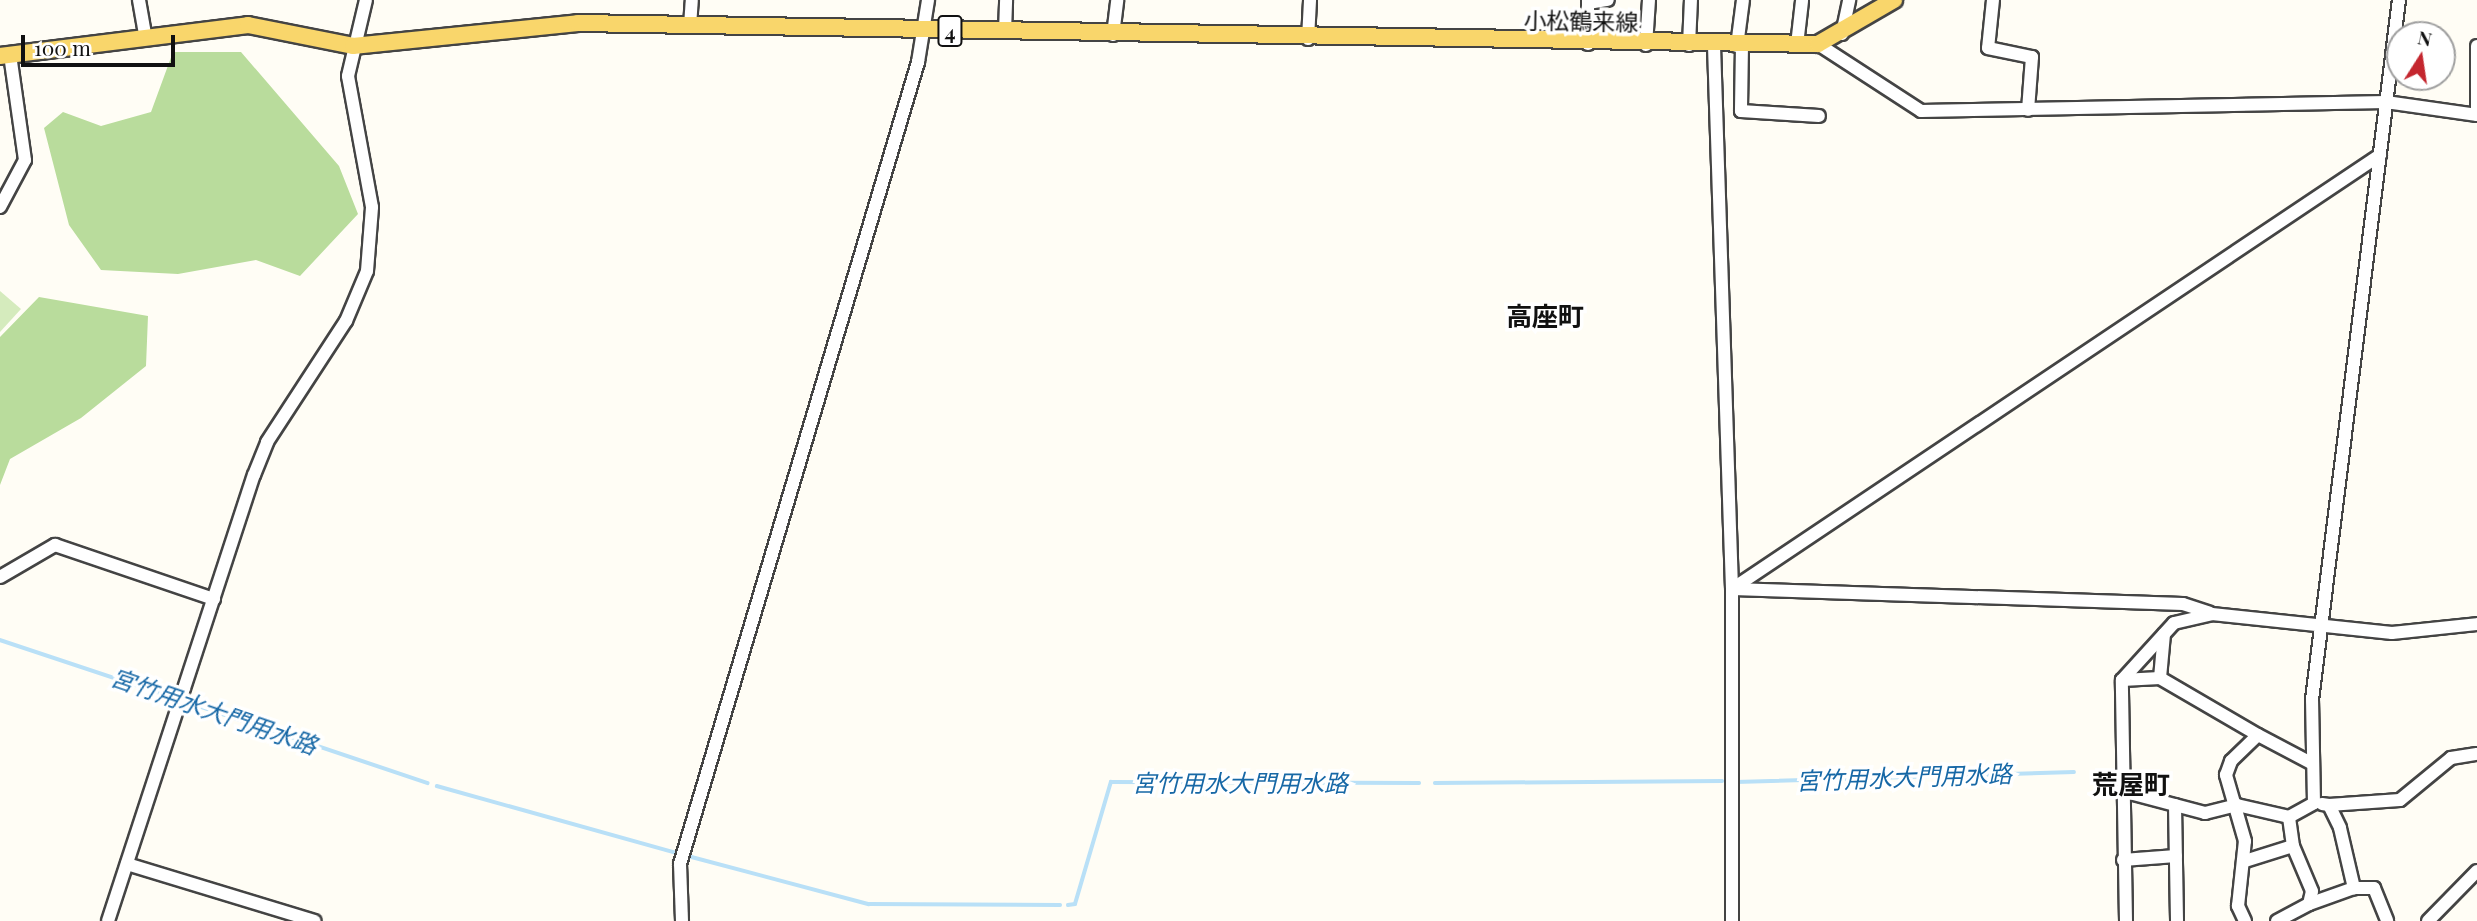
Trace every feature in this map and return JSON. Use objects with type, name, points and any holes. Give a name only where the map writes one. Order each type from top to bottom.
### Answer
[{"type":"main road","name":"小松鶴来線","points":[[5,56],[145,33],[248,25],[354,46],[578,23],[1689,46],[1797,45],[1818,44],[1842,35],[1894,0]]},
{"type":"street","points":[[139,0],[145,33]]},
{"type":"street","points":[[108,921],[267,442],[346,321],[370,260],[370,196],[348,76],[366,0]]},
{"type":"street","points":[[690,26],[692,0]]},
{"type":"street","points":[[682,921],[680,864],[925,30],[928,0]]},
{"type":"street","points":[[1005,32],[1006,0]]},
{"type":"street","points":[[1113,35],[1117,0]]},
{"type":"street","points":[[1308,39],[1310,0]]},
{"type":"street","points":[[1588,44],[1588,2],[1608,0]]},
{"type":"street","points":[[1646,45],[1649,0]]},
{"type":"street","points":[[1689,46],[1691,0]]},
{"type":"street","points":[[1742,0],[1741,111],[1819,116]]},
{"type":"street","points":[[1797,45],[1802,0]]},
{"type":"street","points":[[1842,35],[1849,0]]},
{"type":"street","points":[[1993,0],[1988,48],[2032,57],[2028,110]]},
{"type":"street","points":[[2314,803],[2311,763],[2323,627],[2399,0]]},
{"type":"street","points":[[1818,44],[1921,111],[2386,102],[2477,115],[2477,46]]},
{"type":"street","points":[[1714,46],[1732,589],[1731,921]]},
{"type":"street","points":[[0,207],[25,160],[5,56]]},
{"type":"street","points":[[1732,589],[2380,155]]},
{"type":"street","points":[[0,578],[55,545],[214,599]]},
{"type":"street","points":[[1732,589],[2183,604],[2213,614],[2323,627],[2411,633],[2477,624]]},
{"type":"street","points":[[2126,921],[2122,680],[2164,634],[2185,617],[2213,614]]},
{"type":"street","points":[[2160,678],[2164,634]]},
{"type":"street","points":[[2122,680],[2160,678],[2311,763]]},
{"type":"street","points":[[2245,921],[2238,906],[2245,861],[2237,805],[2226,775],[2236,754],[2258,735]]},
{"type":"street","points":[[2122,791],[2205,813],[2237,805],[2289,817],[2314,803],[2329,806],[2400,800],[2451,758],[2477,754]]},
{"type":"street","points":[[2175,805],[2177,921]]},
{"type":"street","points":[[2329,806],[2354,888]]},
{"type":"street","points":[[2289,817],[2293,846],[2312,891],[2309,904]]},
{"type":"street","points":[[2245,861],[2293,846]]},
{"type":"street","points":[[2123,860],[2176,856]]},
{"type":"street","points":[[127,863],[315,921]]},
{"type":"street","points":[[2428,921],[2477,871]]},
{"type":"street","points":[[2277,921],[2309,904],[2354,888],[2374,888],[2387,921]]},
{"type":"green space","points":[[173,52],[241,52],[339,166],[358,214],[300,276],[256,260],[178,274],[101,270],[69,225],[44,128],[63,112],[101,126],[151,112]]},
{"type":"green space","points":[[0,291],[21,309],[0,332]]},
{"type":"green space","points":[[39,297],[148,316],[146,366],[81,418],[10,459],[0,485],[0,337]]},
{"type":"waterway","name":"宮竹用水大門用水路","points":[[0,640],[177,699]]},
{"type":"waterway","name":"宮竹用水大門用水路","points":[[184,701],[428,783]]},
{"type":"waterway","name":"宮竹用水大門用水路","points":[[1736,782],[2074,772]]},
{"type":"waterway","name":"宮竹用水大門用水路","points":[[1435,783],[1722,781]]},
{"type":"waterway","name":"宮竹用水大門用水路","points":[[1068,905],[1075,904],[1111,782],[1419,783]]},
{"type":"waterway","name":"宮竹用水大門用水路","points":[[437,786],[677,853]]},
{"type":"waterway","name":"宮竹用水大門用水路","points":[[688,856],[869,904],[1060,905]]},
{"type":"district","name":"高座町","points":[[1545,316]]},
{"type":"district","name":"荒屋町","points":[[2131,784]]}]
